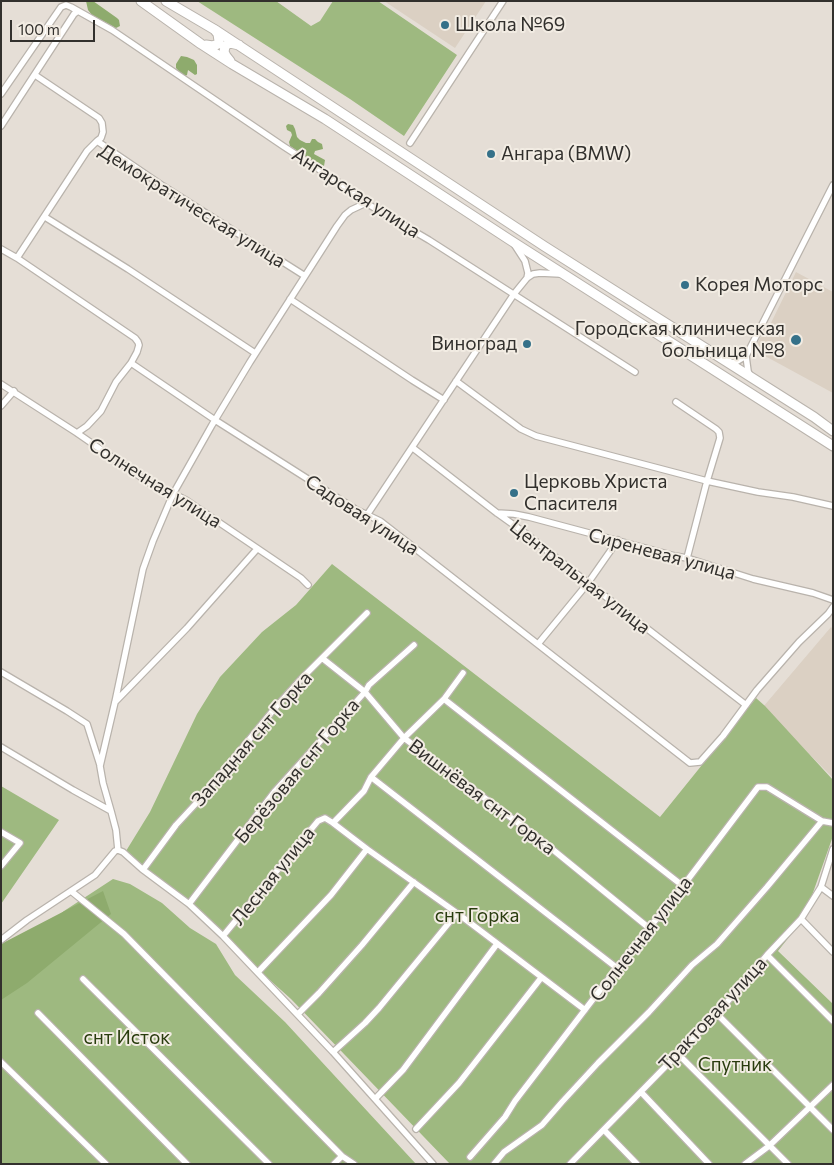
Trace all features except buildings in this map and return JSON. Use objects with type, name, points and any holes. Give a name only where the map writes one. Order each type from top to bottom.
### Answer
[{"type":"main road","points":[[141,1],[232,64],[325,119],[510,240],[833,446]]},
{"type":"main road","points":[[166,1],[239,45],[544,246],[814,417],[833,431]]},
{"type":"main road","points":[[201,44],[209,47],[218,44],[219,36],[212,28]]},
{"type":"main road","points":[[232,64],[224,52],[225,46],[230,43],[239,45]]},
{"type":"street","points":[[390,145],[401,147],[410,143],[503,1]]},
{"type":"street","points":[[1,94],[61,7],[69,6],[78,10],[1,126]]},
{"type":"street","name":"Ангарская улица","points":[[78,10],[112,30],[343,185],[366,203],[429,240],[635,372]]},
{"type":"street","points":[[35,75],[99,118],[102,123],[103,132],[96,141]]},
{"type":"street","name":"Демократическая улица","points":[[17,258],[87,151],[96,141],[305,276]]},
{"type":"street","points":[[410,143],[410,152],[415,161]]},
{"type":"street","points":[[727,363],[736,362],[746,356],[833,184]]},
{"type":"street","points":[[100,766],[143,569],[173,494],[215,420],[332,234],[345,215],[366,203]]},
{"type":"street","points":[[45,217],[256,353]]},
{"type":"street","points":[[510,240],[525,261],[528,273],[527,278]]},
{"type":"street","points":[[1,248],[135,338],[138,342],[137,352],[116,382],[101,411],[87,426],[77,433]]},
{"type":"street","points":[[368,515],[514,294],[527,278],[533,274],[540,273],[566,275]]},
{"type":"street","points":[[290,298],[444,400]]},
{"type":"street","points":[[746,356],[748,371],[752,378]]},
{"type":"street","name":"Садовая улица","points":[[131,362],[215,420],[355,509],[380,522],[684,759],[692,763],[700,762],[778,666],[833,607]]},
{"type":"street","points":[[456,381],[521,429],[536,436],[707,480],[833,506]]},
{"type":"street","name":"Солнечная улица","points":[[1,384],[162,491],[186,500],[301,578],[308,585]]},
{"type":"street","points":[[1,406],[5,397],[14,391]]},
{"type":"street","points":[[676,402],[716,429],[719,432],[720,438],[687,558]]},
{"type":"street","name":"Центральная улица","points":[[413,448],[746,705]]},
{"type":"street","name":"Сиреневая улица","points":[[497,513],[529,517],[687,558],[753,579],[813,593],[830,599]]},
{"type":"street","points":[[538,644],[588,583],[618,540]]},
{"type":"street","points":[[115,702],[186,628],[257,549]]},
{"type":"street","name":"Западная снт Горка","points":[[142,869],[176,825],[202,797],[276,708],[367,612]]},
{"type":"street","name":"Берёзовая снт Горка","points":[[189,904],[275,791],[365,692],[369,685],[414,645]]},
{"type":"street","name":"Вишнёвая снт Горка","points":[[322,658],[365,692],[404,738],[541,840],[650,928]]},
{"type":"street","points":[[1,672],[86,724],[100,766],[116,830],[118,850]]},
{"type":"street","name":"Лесная улица","points":[[223,936],[318,821],[325,818],[333,822],[364,791],[372,777],[404,738],[444,699],[463,672]]},
{"type":"street","points":[[444,699],[683,886]]},
{"type":"street","points":[[1,747],[111,811]]},
{"type":"street","points":[[372,777],[617,968]]},
{"type":"street","name":"Солнечная улица","points":[[470,1157],[505,1117],[515,1101],[758,787],[767,787],[822,821],[833,823]]},
{"type":"street","points":[[494,1164],[504,1152],[542,1125],[598,1063],[649,1012],[692,965],[716,944],[822,821]]},
{"type":"street","points":[[333,822],[366,849],[457,913],[585,1010]]},
{"type":"street","points":[[1,832],[20,843],[1,866]]},
{"type":"street","name":"Трактовая улица","points":[[570,1164],[717,1014],[767,955],[801,919],[821,887],[833,848]]},
{"type":"street","points":[[258,972],[331,895],[366,849]]},
{"type":"street","points":[[118,850],[189,904],[223,936],[333,1052],[432,1164]]},
{"type":"street","points":[[1,940],[27,920],[95,875],[115,851],[118,850]]},
{"type":"street","points":[[298,1014],[362,945],[414,882]]},
{"type":"street","points":[[821,887],[833,896]]},
{"type":"street","points":[[71,891],[124,934],[342,1156],[354,1164]]},
{"type":"street","points":[[333,1052],[379,1008],[457,913]]},
{"type":"street","points":[[801,919],[833,952]]},
{"type":"street","points":[[375,1099],[403,1070],[497,944]]},
{"type":"street","points":[[767,955],[833,1022]]},
{"type":"street","points":[[83,978],[269,1164]]},
{"type":"street","points":[[416,1129],[458,1083],[541,978]]},
{"type":"street","points":[[38,1013],[187,1164]]},
{"type":"street","points":[[717,1014],[833,1130]]},
{"type":"street","points":[[677,1053],[788,1164]]},
{"type":"street","points":[[1,1062],[106,1164]]},
{"type":"street","points":[[746,1164],[769,1146],[833,1085]]},
{"type":"street","points":[[641,1092],[709,1164]]},
{"type":"street","points":[[604,1130],[637,1164]]},
{"type":"street","points":[[334,1164],[342,1156]]},
{"type":"shaded area","name":"Школа №69","points":[[384,1],[486,1],[455,48]]},
{"type":"shaded area","name":"Городская клиническая больница №8","points":[[796,272],[833,292],[833,393],[754,350],[765,328],[768,329]]},
{"type":"shaded area","points":[[831,627],[833,629],[833,778],[763,707]]},
{"type":"green space","points":[[86,1],[93,1],[117,18],[120,26],[116,28],[92,15],[88,10]]},
{"type":"green space","points":[[197,1],[276,1],[311,26],[320,21],[333,1],[378,1],[457,55],[404,136]]},
{"type":"green space","points":[[181,56],[194,60],[197,65],[197,74],[195,75],[188,70],[187,75],[183,76],[176,68],[176,64]]},
{"type":"green space","points":[[288,124],[293,125],[300,140],[310,143],[312,139],[315,139],[322,144],[323,149],[315,151],[314,154],[325,160],[324,166],[290,146],[289,142],[292,135],[287,130],[286,126]]},
{"type":"green space","name":"снт Горка","points":[[332,564],[660,817],[756,698],[833,780],[833,836],[804,918],[778,951],[833,1004],[833,1164],[450,1164],[291,999],[126,851],[150,812],[197,714],[220,677],[262,632],[296,605]]},
{"type":"green space","points":[[1,786],[59,820],[1,904]]},
{"type":"green space","name":"снт Исток","points":[[113,879],[130,884],[162,903],[190,928],[216,944],[235,975],[285,1022],[416,1164],[1,1164],[1,962],[15,953],[64,911]]},
{"type":"green space","points":[[103,891],[111,914],[27,983],[1,1000],[1,944]]},
{"type":"place","name":"Школа №69","points":[[445,25]]},
{"type":"place","name":"Ангара (BMW)","points":[[491,154]]},
{"type":"place","name":"Корея Моторс","points":[[685,285]]},
{"type":"place","name":"Городская клиническая больница №8","points":[[796,340]]},
{"type":"place","name":"Виноград","points":[[527,344]]},
{"type":"place","name":"Церковь Христа Спасителя","points":[[514,493]]},
{"type":"park label","name":"Спутник","points":[[735,1065]]}]
